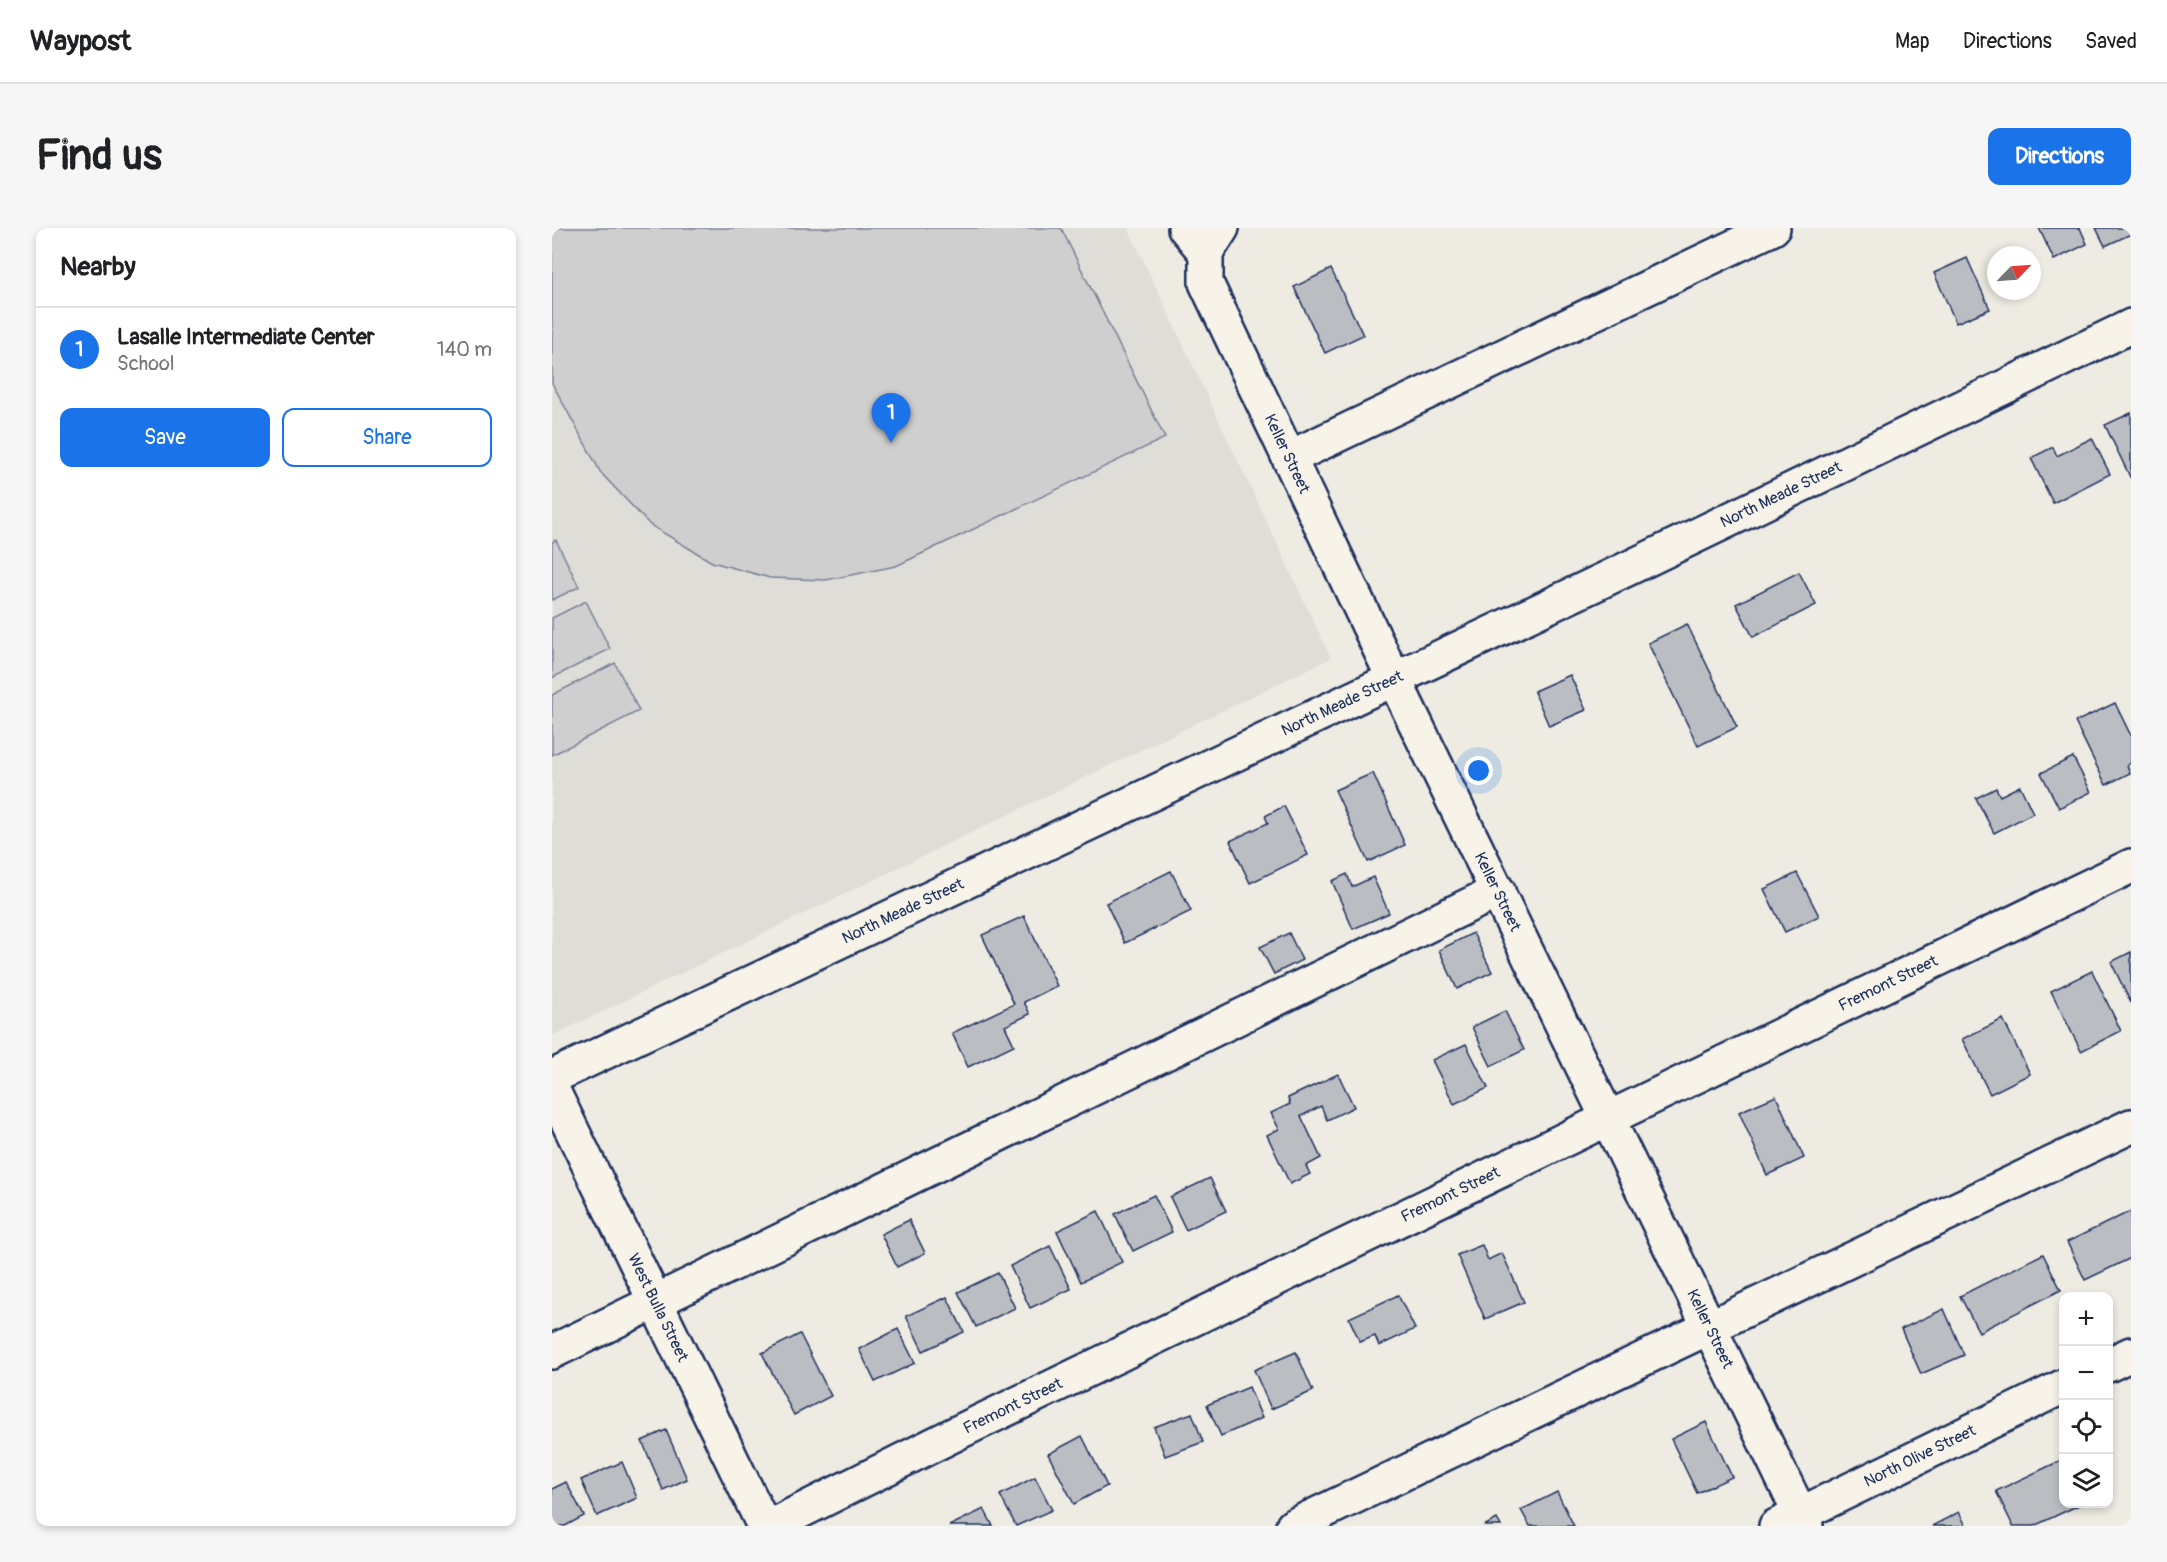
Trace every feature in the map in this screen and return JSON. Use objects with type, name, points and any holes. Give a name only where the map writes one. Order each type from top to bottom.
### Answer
[{"type":"street","points":[[1185,228],[1214,241]]},
{"type":"street","points":[[1289,458],[1773,228]]},
{"type":"street","name":"Keller Street","points":[[1214,241],[1206,283],[1393,677],[1709,1328],[1794,1522]]},
{"type":"street","name":"North Meade Street","points":[[552,1077],[1393,677],[1618,573],[2131,326]]},
{"type":"street","name":"Fremont Street","points":[[771,1526],[2131,866]]},
{"type":"street","points":[[552,1352],[1498,891]]},
{"type":"street","name":"West Bulla Street","points":[[552,1089],[764,1526]]},
{"type":"street","points":[[1293,1526],[2131,1126]]},
{"type":"street","points":[[2113,1363],[2131,1354]]},
{"type":"street","name":"North Olive Street","points":[[1794,1522],[2059,1389]]},
{"type":"shaded area","points":[[552,228],[1128,228],[1331,658],[552,1036]]},
{"type":"shaded area","points":[[552,228],[1061,228],[1165,438],[896,566],[826,580],[770,578],[712,562],[650,525],[601,473],[552,383]]},
{"type":"shaded area","points":[[556,540],[579,587],[552,600],[552,542]]},
{"type":"shaded area","points":[[586,601],[610,649],[552,678],[552,618]]},
{"type":"shaded area","points":[[615,663],[639,711],[552,755],[552,695]]},
{"type":"building","points":[[2039,228],[2080,228],[2087,244],[2054,260]]},
{"type":"building","points":[[2096,228],[2131,228],[2131,234],[2105,246]]},
{"type":"building","points":[[1967,258],[1990,309],[1956,323],[1934,273]]},
{"type":"building","points":[[1331,269],[1363,335],[1325,353],[1294,287]]},
{"type":"building","points":[[2131,413],[2131,479],[2105,425]]},
{"type":"building","points":[[2092,438],[2110,474],[2053,503],[2031,458],[2053,447],[2057,456]]},
{"type":"building","points":[[1799,572],[1816,605],[1753,637],[1736,604]]},
{"type":"building","points":[[1687,624],[1737,727],[1698,746],[1648,643]]},
{"type":"building","points":[[1570,675],[1586,710],[1549,726],[1534,691]]},
{"type":"building","points":[[2115,703],[2131,736],[2131,763],[2127,765],[2130,773],[2106,785],[2075,722]]},
{"type":"building","points":[[2073,757],[2091,792],[2059,808],[2041,773]]},
{"type":"building","points":[[1373,773],[1405,845],[1368,862],[1335,790]]},
{"type":"building","points":[[2020,786],[2033,813],[1994,833],[1976,798],[1996,788],[2000,796]]},
{"type":"building","points":[[1284,806],[1308,855],[1250,883],[1230,841],[1268,823],[1265,816]]},
{"type":"building","points":[[1171,871],[1191,911],[1125,943],[1106,903]]},
{"type":"building","points":[[1797,873],[1819,916],[1785,932],[1764,889]]},
{"type":"building","points":[[1347,874],[1352,887],[1373,877],[1389,913],[1353,929],[1332,881]]},
{"type":"building","points":[[1024,916],[1057,986],[1024,1002],[1030,1014],[1005,1026],[1014,1045],[968,1067],[952,1033],[1014,1004],[982,935]]},
{"type":"building","points":[[1289,933],[1302,960],[1274,974],[1260,947]]},
{"type":"building","points":[[1473,933],[1492,972],[1457,989],[1439,950]]},
{"type":"building","points":[[2131,952],[2131,1003],[2111,962]]},
{"type":"building","points":[[2092,971],[2121,1031],[2081,1051],[2051,991]]},
{"type":"building","points":[[1505,1011],[1524,1050],[1491,1066],[1472,1027]]},
{"type":"building","points":[[2003,1019],[2030,1074],[1990,1094],[1962,1039]]},
{"type":"building","points":[[1466,1044],[1488,1088],[1454,1104],[1432,1060]]},
{"type":"building","points":[[1338,1074],[1354,1107],[1327,1120],[1321,1106],[1301,1116],[1321,1158],[1306,1166],[1310,1174],[1290,1184],[1267,1135],[1279,1129],[1271,1113],[1290,1104],[1288,1098]]},
{"type":"building","points":[[1776,1096],[1804,1158],[1767,1175],[1739,1112]]},
{"type":"building","points":[[1210,1178],[1226,1211],[1186,1230],[1170,1197]]},
{"type":"building","points":[[1154,1195],[1172,1232],[1133,1251],[1115,1214]]},
{"type":"building","points":[[1098,1211],[1122,1262],[1081,1282],[1057,1231]]},
{"type":"building","points":[[2131,1211],[2131,1258],[2085,1280],[2067,1242]]},
{"type":"building","points":[[909,1220],[925,1253],[897,1267],[881,1234]]},
{"type":"building","points":[[1482,1245],[1488,1260],[1502,1253],[1524,1302],[1485,1319],[1457,1255]]},
{"type":"building","points":[[1050,1246],[1071,1289],[1030,1308],[1010,1266]]},
{"type":"building","points":[[2043,1254],[2061,1290],[1979,1332],[1960,1296]]},
{"type":"building","points":[[998,1273],[1015,1308],[976,1327],[958,1292]]},
{"type":"building","points":[[1398,1295],[1415,1329],[1379,1346],[1375,1336],[1360,1342],[1349,1318]]},
{"type":"building","points":[[947,1297],[964,1332],[923,1351],[906,1316]]},
{"type":"building","points":[[1944,1309],[1964,1355],[1921,1374],[1901,1329]]},
{"type":"building","points":[[898,1329],[915,1363],[875,1382],[859,1349]]},
{"type":"building","points":[[800,1334],[831,1396],[794,1415],[762,1353]]},
{"type":"building","points":[[1296,1352],[1313,1391],[1271,1409],[1254,1370]]},
{"type":"building","points":[[1249,1387],[1262,1418],[1221,1436],[1207,1405]]},
{"type":"building","points":[[1192,1413],[1203,1442],[1165,1456],[1154,1427]]},
{"type":"building","points":[[1706,1422],[1732,1477],[1697,1493],[1671,1439]]},
{"type":"building","points":[[666,1430],[687,1479],[663,1490],[642,1441]]},
{"type":"building","points":[[1082,1436],[1107,1486],[1074,1504],[1048,1454]]},
{"type":"building","points":[[2059,1461],[2059,1508],[2072,1508],[2034,1526],[2013,1526],[1996,1491]]},
{"type":"building","points":[[622,1462],[637,1498],[597,1516],[581,1480]]},
{"type":"building","points":[[1035,1477],[1052,1510],[1016,1526],[1000,1495]]},
{"type":"building","points":[[566,1482],[584,1516],[565,1526],[552,1526],[552,1489]]},
{"type":"building","points":[[1557,1492],[1574,1526],[1530,1526],[1521,1510]]},
{"type":"building","points":[[984,1509],[993,1526],[949,1526]]},
{"type":"building","points":[[1959,1512],[1966,1526],[1932,1526]]},
{"type":"building","points":[[1497,1519],[1501,1526],[1484,1526]]},
{"type":"place","name":"Lasalle Intermediate Center","points":[[891,443]]}]
